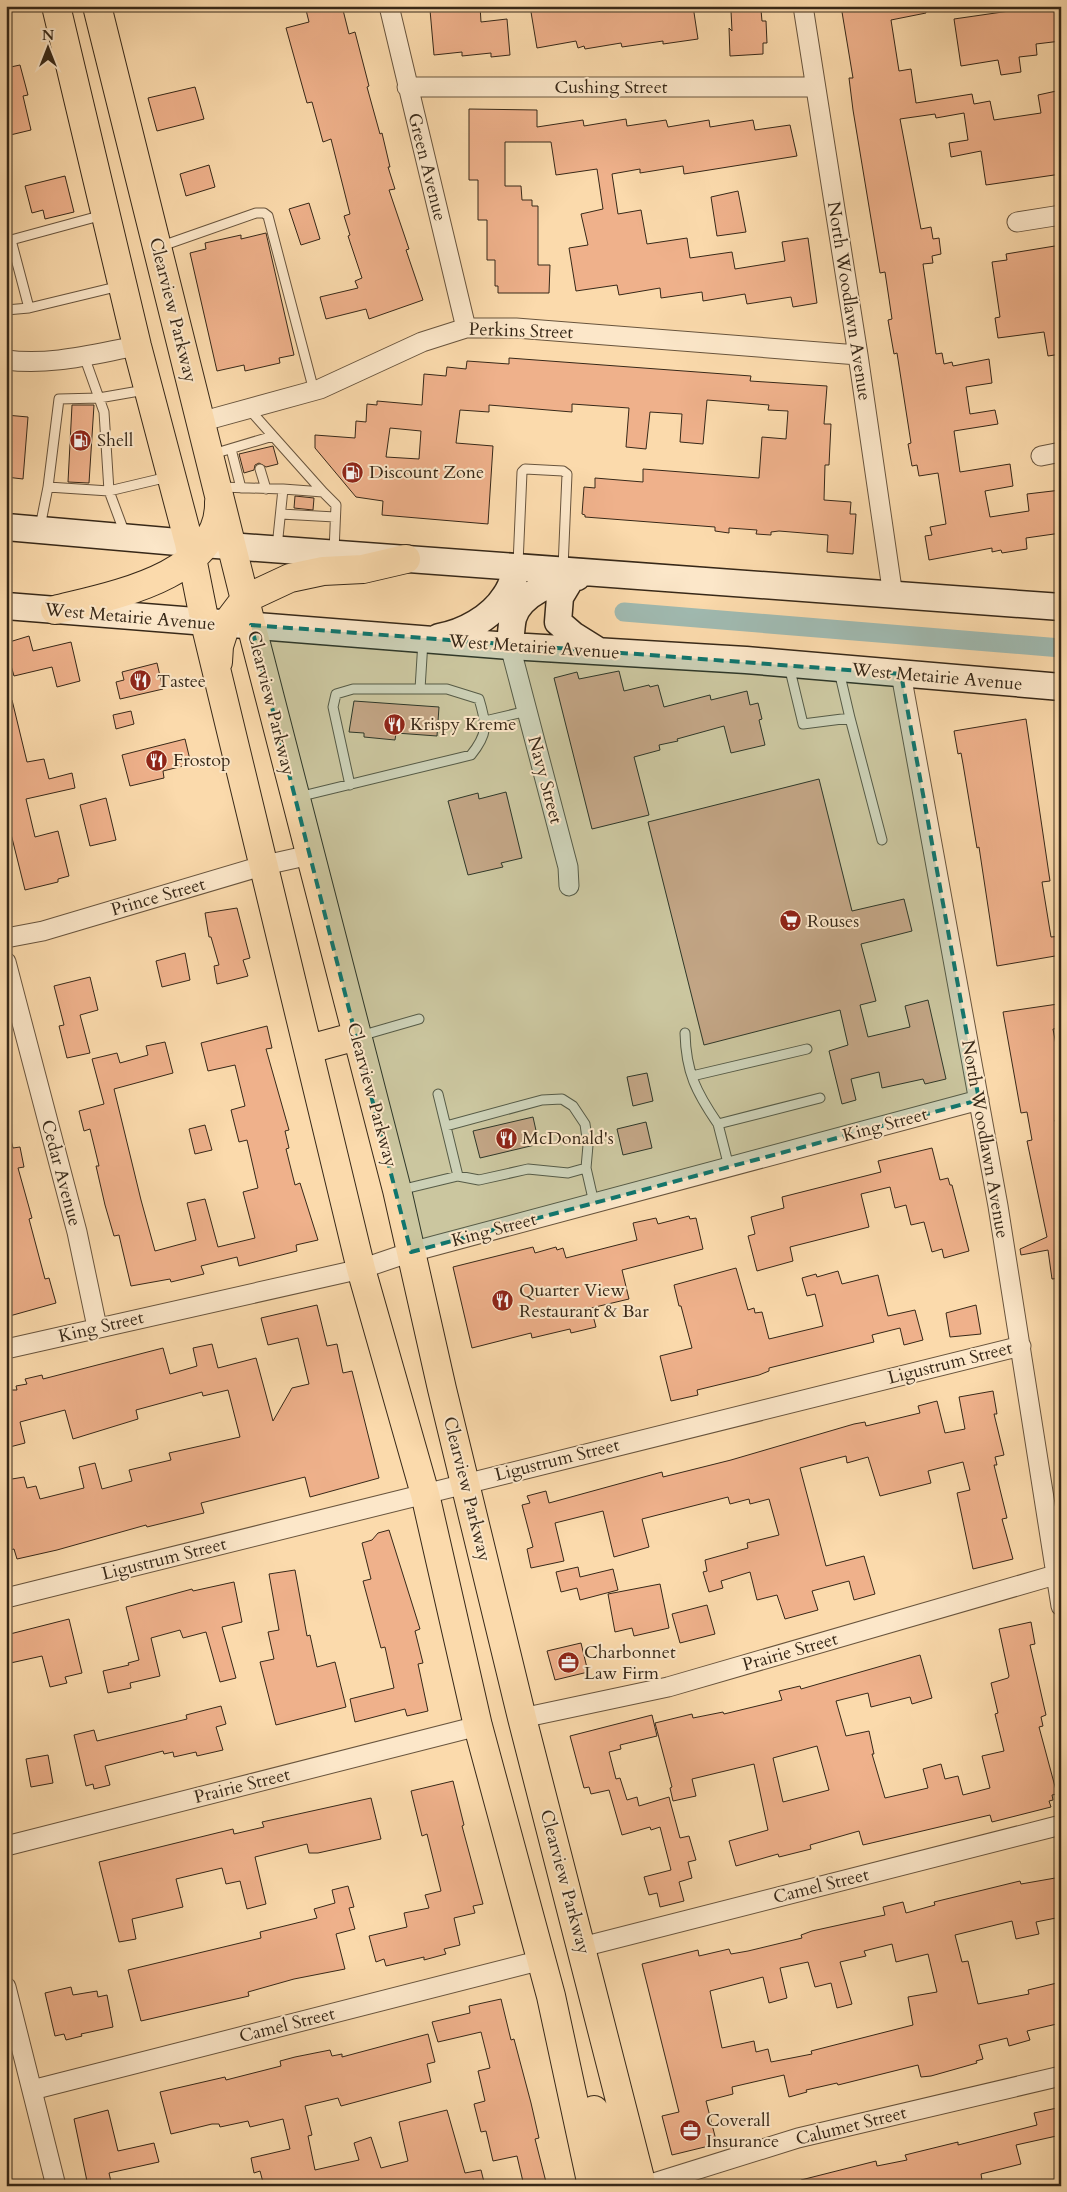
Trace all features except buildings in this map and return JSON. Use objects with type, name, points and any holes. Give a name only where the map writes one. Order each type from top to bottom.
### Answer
[{"type":"highway","name":"Clearview Parkway","points":[[56,6],[137,346],[172,476],[205,548],[227,624],[295,798],[397,1190],[522,1718],[643,2186]]},
{"type":"highway","name":"Clearview Parkway","points":[[96,6],[185,352],[200,422],[220,452],[226,491],[205,548]]},
{"type":"highway","points":[[121,276],[132,269],[145,277],[162,344],[185,352]]},
{"type":"highway","name":"Clearview Parkway","points":[[205,548],[245,599]]},
{"type":"highway","points":[[55,610],[119,594],[158,580],[205,548]]},
{"type":"highway","points":[[227,624],[245,599],[290,578],[323,572],[363,569],[406,559]]},
{"type":"highway","name":"Clearview Parkway","points":[[227,624],[218,674],[362,1269],[425,1494],[478,1726],[551,1996],[592,2186]]},
{"type":"highway","points":[[309,1049],[357,1036]]},
{"type":"highway","points":[[551,1996],[573,2027],[611,2176],[620,2186]]},
{"type":"main road","points":[[6,527],[126,537],[205,548],[277,549],[518,567],[568,574],[600,574],[1061,607]]},
{"type":"main road","points":[[464,563],[481,574],[487,583],[489,597],[484,617]]},
{"type":"main road","points":[[423,639],[447,635],[474,624],[484,617],[505,596],[518,567]]},
{"type":"main road","points":[[510,646],[514,617],[529,596],[568,574]]},
{"type":"main road","points":[[568,574],[560,597],[558,622],[573,635],[601,651]]},
{"type":"main road","name":"West Metairie Avenue","points":[[6,606],[510,646],[788,664],[1061,687]]},
{"type":"street","name":"Green Avenue","points":[[389,6],[466,328]]},
{"type":"street","name":"North Woodlawn Avenue","points":[[803,6],[814,87],[858,355],[893,596]]},
{"type":"street","name":"Cushing Street","points":[[407,87],[814,87]]},
{"type":"street","points":[[1017,222],[1061,215]]},
{"type":"street","name":"Perkins Street","points":[[200,422],[314,391],[422,342],[466,328],[516,328],[858,355]]},
{"type":"street","points":[[6,360],[25,363],[57,361],[137,346]]},
{"type":"street","points":[[1041,456],[1061,452]]},
{"type":"street","name":"Navy Street","points":[[510,646],[568,868],[569,886]]},
{"type":"street","name":"North Woodlawn Avenue","points":[[900,674],[979,1100],[1021,1346],[1061,1606]]},
{"type":"street","name":"Prince Street","points":[[6,938],[43,931],[265,865],[310,855]]},
{"type":"street","name":"Cedar Avenue","points":[[6,962],[77,1232],[97,1327]]},
{"type":"street","name":"King Street","points":[[6,1349],[97,1327],[362,1269],[411,1252],[979,1100]]},
{"type":"street","name":"Ligustrum Street","points":[[6,1598],[1021,1346]]},
{"type":"street","name":"Prairie Street","points":[[522,1718],[668,1687],[1055,1575]]},
{"type":"street","name":"Prairie Street","points":[[6,1846],[478,1726]]},
{"type":"street","name":"Camel Street","points":[[582,1947],[1061,1825]]},
{"type":"street","name":"Camel Street","points":[[32,2090],[542,1960]]},
{"type":"street","points":[[6,1987],[56,2186]]},
{"type":"street","name":"Calumet Street","points":[[643,2186],[798,2138],[1061,2076]]},
{"type":"lane","points":[[158,248],[256,213],[264,213],[268,216],[314,391]]},
{"type":"lane","points":[[29,308],[9,240],[106,214]]},
{"type":"lane","points":[[6,310],[29,308],[121,276]]},
{"type":"lane","points":[[84,356],[104,412],[109,491],[126,537]]},
{"type":"lane","points":[[39,530],[48,487],[59,400],[99,398],[148,390]]},
{"type":"lane","points":[[249,409],[336,505],[334,553]]},
{"type":"lane","points":[[220,452],[253,447],[273,436]]},
{"type":"lane","points":[[518,567],[522,472],[525,468],[564,471],[567,474],[568,574]]},
{"type":"lane","points":[[260,469],[266,489]]},
{"type":"lane","points":[[48,487],[109,491],[172,476]]},
{"type":"lane","points":[[226,491],[283,489],[323,492]]},
{"type":"lane","points":[[277,549],[283,489]]},
{"type":"lane","points":[[280,514],[336,517]]},
{"type":"lane","points":[[420,688],[423,639]]},
{"type":"lane","points":[[788,664],[803,724],[850,718]]},
{"type":"lane","points":[[838,668],[882,840]]},
{"type":"lane","points":[[295,798],[350,785],[471,755],[483,740],[486,720],[479,699],[446,688],[353,689],[336,694],[333,707],[350,785]]},
{"type":"lane","points":[[486,720],[527,712]]},
{"type":"lane","points":[[357,1036],[419,1019]]},
{"type":"lane","points":[[685,1033],[685,1057],[698,1095],[718,1124],[729,1166]]},
{"type":"lane","points":[[692,1076],[807,1049]]},
{"type":"lane","points":[[438,1094],[458,1176]]},
{"type":"lane","points":[[718,1124],[820,1098]]},
{"type":"lane","points":[[446,1126],[542,1100],[562,1099],[573,1106],[585,1124],[588,1145],[586,1168],[594,1203]]},
{"type":"lane","points":[[397,1190],[458,1176],[479,1180],[528,1169],[568,1173],[586,1168]]},
{"type":"highlighted area","points":[[251,625],[901,674],[979,1100],[411,1252]]},
{"type":"waterway","points":[[624,612],[1061,648]]},
{"type":"place","name":"Shell","points":[[81,440]]},
{"type":"place","name":"Discount Zone","points":[[353,472]]},
{"type":"place","name":"Tastee","points":[[141,681]]},
{"type":"place","name":"Krispy Kreme","points":[[394,724]]},
{"type":"place","name":"Frostop","points":[[157,760]]},
{"type":"place","name":"Rouses","points":[[791,921]]},
{"type":"place","name":"McDonald's","points":[[506,1138]]},
{"type":"place","name":"Quarter View Restaurant & Bar","points":[[503,1300]]},
{"type":"place","name":"Charbonnet Law Firm","points":[[568,1662]]},
{"type":"place","name":"Coverall Insurance","points":[[690,2130]]}]
